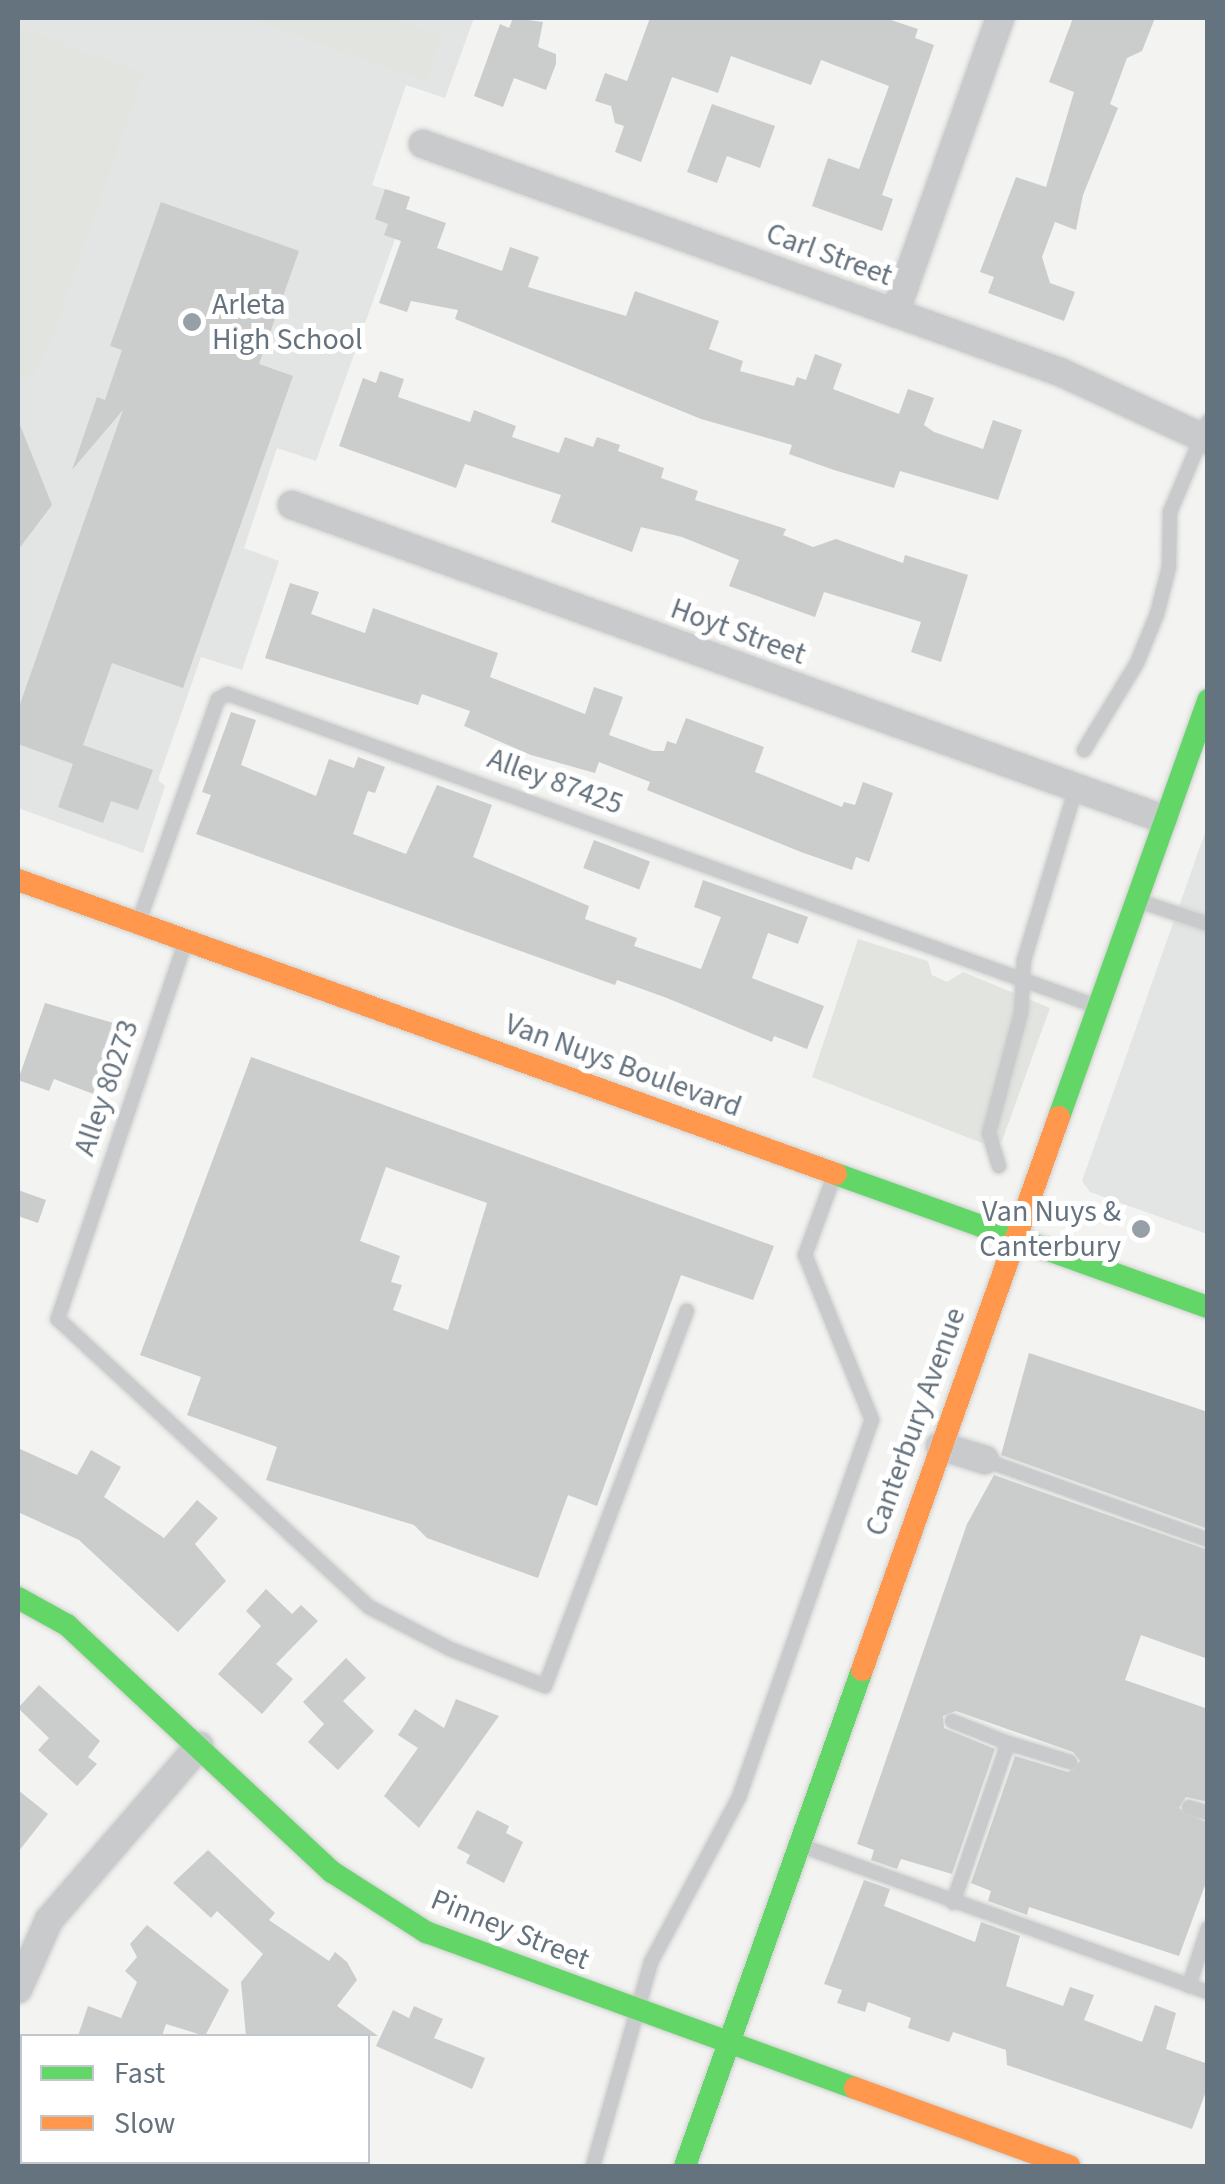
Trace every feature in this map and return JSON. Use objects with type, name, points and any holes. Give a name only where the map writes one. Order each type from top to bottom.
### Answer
[{"type":"street","points":[[895,313],[1000,18]]},
{"type":"street","name":"Carl Street","points":[[423,144],[1060,372],[1205,433]]},
{"type":"street","name":"Hoyt Street","points":[[292,505],[1163,819]]},
{"type":"street","name":"Canterbury Avenue","points":[[684,2166],[1208,700]]},
{"type":"street","name":"Van Nuys Boulevard","points":[[18,880],[1208,1307]]},
{"type":"street","points":[[940,1446],[985,1460]]},
{"type":"street","name":"Pinney Street","points":[[18,1598],[67,1625],[332,1872],[426,1932],[637,2012],[1069,2166]]},
{"type":"street","points":[[18,1989],[50,1920],[200,1746]]},
{"type":"lane","points":[[1084,750],[1137,663],[1157,614],[1169,567],[1170,512],[1205,433]]},
{"type":"lane","name":"Alley 87425","points":[[138,923],[218,698],[228,694],[1099,1006]]},
{"type":"lane","points":[[999,1166],[990,1133],[1025,980],[1024,960],[1076,788]]},
{"type":"lane","points":[[1135,899],[1208,924]]},
{"type":"lane","name":"Alley 80273","points":[[186,940],[58,1319],[81,1346],[313,1549],[370,1607],[545,1686],[687,1311]]},
{"type":"lane","points":[[593,2166],[651,1962],[739,1797],[872,1420],[805,1255],[835,1174]]},
{"type":"lane","points":[[985,1460],[1208,1540]]},
{"type":"lane","points":[[952,1721],[1070,1762]]},
{"type":"lane","points":[[953,1903],[1008,1743]]},
{"type":"lane","points":[[1189,1807],[1208,1814]]},
{"type":"lane","points":[[797,1844],[1208,1992]]},
{"type":"lane","points":[[1189,1986],[1208,1928]]},
{"type":"shaded area","name":"Arleta High School","points":[[18,18],[474,18],[445,98],[406,85],[372,185],[410,197],[316,461],[277,448],[244,548],[279,561],[242,670],[201,657],[158,780],[165,786],[143,853],[18,808]]},
{"type":"shaded area","points":[[247,18],[395,18],[444,36],[425,81]]},
{"type":"shaded area","points":[[18,27],[144,73],[47,353],[34,376],[18,380]]},
{"type":"shaded area","points":[[1207,827],[1207,1234],[1090,1192],[1082,1181]]},
{"type":"shaded area","points":[[858,939],[928,961],[932,975],[947,982],[963,972],[1050,1008],[1002,1141],[982,1143],[812,1077]]},
{"type":"building","points":[[513,18],[543,22],[538,47],[556,54],[556,64],[546,90],[514,78],[503,107],[474,96],[500,24],[509,28]]},
{"type":"building","points":[[650,18],[885,18],[918,29],[915,38],[934,45],[882,195],[893,199],[882,231],[812,206],[828,158],[859,169],[889,86],[821,60],[811,85],[731,56],[718,93],[672,77],[641,162],[615,152],[624,126],[615,123],[611,106],[595,101],[605,73],[627,81]]},
{"type":"building","points":[[1073,18],[1155,18],[1142,51],[1127,58],[1110,104],[1118,108],[1083,195],[1076,230],[1055,222],[1042,257],[1050,283],[1075,292],[1064,321],[988,293],[994,277],[980,272],[1016,177],[1046,187],[1074,92],[1049,82]]},
{"type":"building","points":[[712,104],[775,126],[760,168],[727,156],[717,183],[687,172]]},
{"type":"building","points":[[385,189],[410,197],[406,209],[446,223],[437,248],[502,271],[510,247],[539,257],[528,287],[626,316],[635,291],[719,321],[709,349],[743,361],[740,371],[794,386],[797,377],[806,380],[815,354],[842,364],[833,389],[899,414],[908,389],[934,398],[924,425],[934,432],[983,449],[993,420],[1022,430],[998,500],[900,471],[894,488],[834,470],[789,454],[792,445],[701,419],[455,319],[458,310],[411,301],[407,312],[379,303],[401,241],[384,235],[388,224],[375,219]]},
{"type":"building","points":[[161,202],[299,251],[259,364],[293,376],[183,688],[112,663],[83,745],[153,770],[138,810],[111,801],[103,823],[58,807],[73,764],[18,744],[18,710],[123,410],[72,470],[97,397],[105,400],[122,350],[110,346]]},
{"type":"building","points":[[380,371],[404,379],[398,397],[470,422],[474,410],[516,426],[512,437],[559,453],[565,437],[593,447],[597,437],[620,445],[618,451],[664,468],[661,478],[698,491],[695,500],[786,529],[783,535],[813,547],[836,539],[903,563],[905,555],[968,575],[941,662],[911,652],[921,622],[824,592],[815,617],[729,586],[739,560],[682,537],[641,527],[632,552],[551,522],[561,495],[465,464],[456,488],[339,446],[363,378],[376,383]]},
{"type":"building","points":[[18,420],[52,505],[18,550]]},
{"type":"building","points":[[290,583],[319,592],[311,614],[365,633],[373,608],[498,653],[490,677],[585,714],[594,687],[623,697],[609,735],[653,751],[664,751],[667,741],[676,744],[686,718],[764,747],[755,772],[842,807],[844,802],[855,805],[863,782],[893,793],[869,862],[856,857],[852,870],[801,852],[647,790],[650,782],[599,762],[595,773],[531,755],[464,726],[470,711],[422,694],[418,705],[265,658]]},
{"type":"building","points":[[231,712],[256,720],[241,765],[316,796],[329,759],[354,768],[358,757],[385,767],[375,793],[368,791],[353,834],[406,854],[437,785],[492,805],[473,857],[589,906],[585,919],[637,938],[634,946],[701,969],[721,917],[694,907],[703,880],[808,917],[798,944],[768,933],[752,978],[824,1006],[807,1049],[774,1036],[772,1042],[667,998],[617,980],[615,985],[196,834],[211,795],[202,792]]},
{"type":"building","points":[[594,840],[650,862],[639,890],[583,868]]},
{"type":"building","points":[[45,1003],[127,1027],[96,1095],[54,1079],[49,1091],[18,1080]]},
{"type":"building","points":[[251,1057],[774,1246],[753,1300],[681,1275],[597,1506],[568,1495],[538,1578],[427,1538],[414,1525],[266,1480],[277,1447],[187,1415],[201,1377],[140,1355]],"holes":[[[386,1167],[487,1203],[448,1330],[393,1310],[402,1285],[391,1282],[400,1256],[360,1241]]]},
{"type":"building","points":[[18,1190],[46,1200],[38,1223],[18,1216]]},
{"type":"building","points":[[1029,1353],[1208,1412],[1208,1529],[1001,1455]]},
{"type":"building","points":[[18,1448],[77,1475],[91,1450],[121,1467],[104,1497],[164,1538],[197,1500],[218,1518],[195,1544],[226,1581],[178,1632],[79,1540],[18,1512]]},
{"type":"building","points":[[994,1475],[1208,1550],[1208,1659],[1141,1635],[1125,1680],[1208,1709],[1208,1802],[1186,1797],[1179,1808],[1208,1823],[1208,1877],[1179,1956],[1029,1907],[1027,1915],[988,1901],[991,1891],[971,1883],[1015,1756],[1068,1772],[1080,1761],[1073,1752],[956,1711],[943,1716],[944,1728],[995,1749],[952,1874],[901,1859],[897,1869],[871,1860],[874,1850],[857,1844],[967,1524]]},
{"type":"building","points":[[266,1589],[292,1614],[301,1605],[318,1621],[276,1664],[293,1679],[262,1714],[218,1674],[261,1626],[246,1611]]},
{"type":"building","points":[[346,1658],[366,1678],[343,1701],[374,1731],[338,1770],[308,1742],[324,1724],[303,1702]]},
{"type":"building","points":[[39,1685],[100,1741],[88,1757],[97,1764],[77,1786],[38,1750],[49,1738],[18,1708]]},
{"type":"building","points":[[456,1699],[499,1716],[419,1828],[384,1796],[418,1748],[398,1735],[415,1709],[444,1728]]},
{"type":"building","points":[[18,1790],[48,1814],[18,1852]]},
{"type":"building","points":[[477,1810],[509,1826],[506,1833],[523,1842],[504,1883],[466,1863],[470,1855],[457,1848]]},
{"type":"building","points":[[208,1850],[275,1913],[269,1920],[329,1961],[335,1952],[347,1962],[357,1980],[337,2006],[378,2036],[246,2034],[241,1982],[263,1954],[217,1911],[211,1918],[173,1883]]},
{"type":"building","points":[[864,1880],[890,1889],[884,1906],[975,1942],[981,1922],[1020,1936],[1006,1986],[1063,2006],[1070,1987],[1094,1995],[1084,2020],[1142,2042],[1155,2005],[1176,2013],[1166,2049],[1208,2064],[1208,2086],[1192,2129],[1007,2065],[1006,2050],[953,2032],[949,2042],[908,2028],[911,2018],[868,2002],[865,2012],[837,2003],[842,1990],[824,1984]]},
{"type":"building","points":[[147,1925],[229,1990],[206,2034],[166,2024],[163,2034],[79,2034],[88,2006],[121,2018],[137,1982],[125,1971],[137,1957],[130,1944]]},
{"type":"building","points":[[414,2006],[443,2019],[434,2038],[485,2058],[472,2089],[376,2046],[393,2010],[409,2018]]},
{"type":"traffic: fast","points":[[1059,1117],[1208,700]]},
{"type":"traffic: fast","points":[[836,1174],[1208,1307]]},
{"type":"traffic: fast","points":[[18,1598],[67,1625],[332,1872],[426,1932],[855,2088]]},
{"type":"traffic: fast","points":[[685,2166],[862,1670]]},
{"type":"traffic: slow","points":[[18,880],[836,1174]]},
{"type":"traffic: slow","points":[[862,1670],[1059,1117]]},
{"type":"traffic: slow","points":[[855,2088],[1069,2166]]},
{"type":"place","name":"Arleta High School","points":[[192,322]]},
{"type":"place","name":"Van Nuys & Canterbury","points":[[1141,1229]]}]
